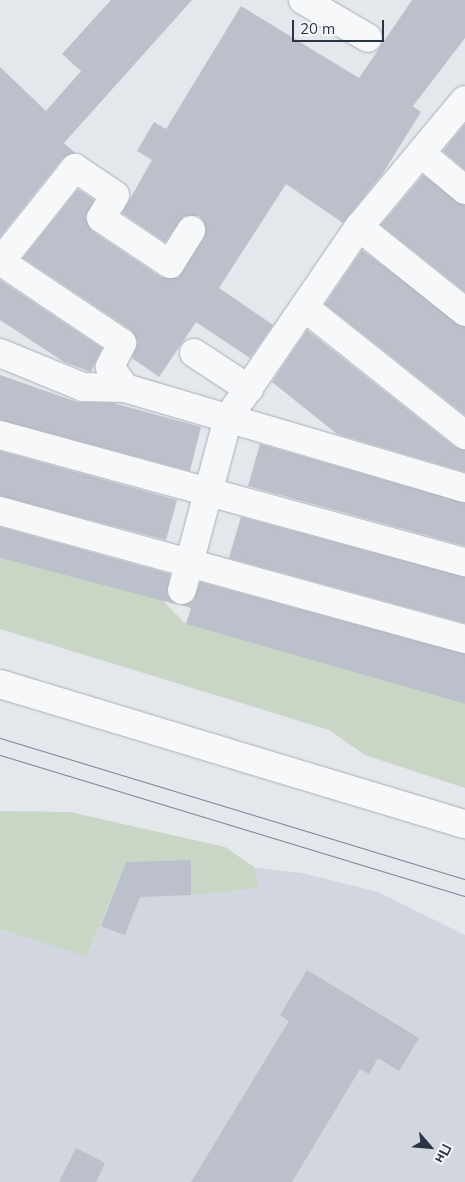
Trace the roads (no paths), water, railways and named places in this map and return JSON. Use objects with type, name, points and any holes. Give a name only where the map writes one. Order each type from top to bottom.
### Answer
[{"type":"street","points":[[304,0],[368,38]]},
{"type":"street","points":[[182,590],[192,562],[228,418],[359,227],[422,154],[465,100]]},
{"type":"street","points":[[422,154],[465,190]]},
{"type":"street","points":[[125,388],[110,367],[122,343],[0,261],[75,168],[115,195],[101,218],[170,264],[191,230]]},
{"type":"street","points":[[359,227],[465,312]]},
{"type":"street","points":[[304,307],[465,435]]},
{"type":"street","points":[[0,353],[82,387],[125,388],[465,488]]},
{"type":"street","points":[[194,353],[248,389]]},
{"type":"street","points":[[0,436],[465,562]]},
{"type":"street","points":[[0,511],[192,562],[465,639]]},
{"type":"street","points":[[0,684],[465,824]]},
{"type":"tram line","points":[[0,738],[465,879]]},
{"type":"tram line","points":[[0,755],[465,896]]}]
